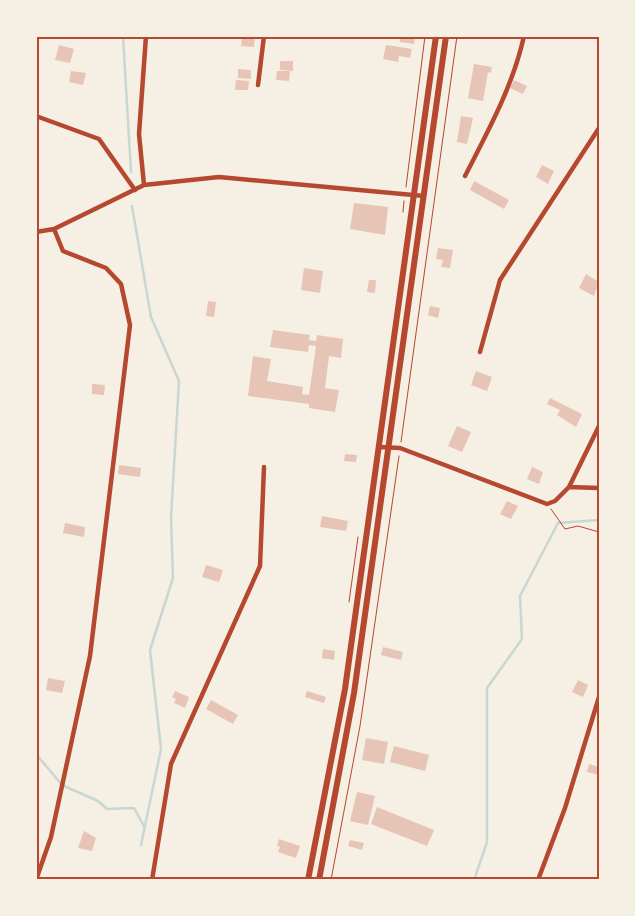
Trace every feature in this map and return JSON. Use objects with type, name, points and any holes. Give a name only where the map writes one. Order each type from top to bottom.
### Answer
[{"type":"main road","points":[[308,880],[345,689],[436,36]]},
{"type":"main road","points":[[319,880],[354,693],[390,449],[446,36]]},
{"type":"street","points":[[144,185],[139,134],[146,36]]},
{"type":"street","points":[[258,85],[264,36]]},
{"type":"street","points":[[465,176],[505,95],[518,63],[524,36]]},
{"type":"street","points":[[36,116],[99,139],[135,190]]},
{"type":"street","points":[[480,352],[500,280],[599,128]]},
{"type":"street","points":[[36,232],[54,229],[144,185],[219,177],[424,196]]},
{"type":"street","points":[[36,880],[51,837],[90,656],[130,325],[121,284],[106,268],[63,251],[54,229]]},
{"type":"street","points":[[379,446],[390,449],[400,448],[547,504],[555,501],[569,486],[599,426]]},
{"type":"street","points":[[152,880],[171,764],[260,566],[264,467]]},
{"type":"street","points":[[569,486],[599,488]]},
{"type":"street","points":[[538,880],[565,808],[599,696]]},
{"type":"path","points":[[403,214],[425,36]]},
{"type":"path","points":[[331,880],[361,717],[457,36]]},
{"type":"path","points":[[547,504],[564,528],[578,526],[599,532]]},
{"type":"path","points":[[348,604],[359,529]]},
{"type":"building","points":[[400,36],[415,36],[414,44],[400,42]]},
{"type":"building","points":[[242,37],[255,38],[254,47],[241,46]]},
{"type":"building","points":[[59,45],[74,49],[70,63],[55,60]]},
{"type":"building","points":[[386,45],[412,49],[410,58],[399,56],[398,62],[383,59]]},
{"type":"building","points":[[280,61],[293,61],[293,71],[280,70]]},
{"type":"building","points":[[474,64],[492,67],[491,73],[488,72],[483,101],[468,98]]},
{"type":"building","points":[[238,69],[251,70],[251,79],[238,78]]},
{"type":"building","points":[[71,71],[86,73],[83,85],[69,82]]},
{"type":"building","points":[[277,71],[290,71],[289,81],[276,80]]},
{"type":"building","points":[[236,80],[249,81],[248,90],[235,90]]},
{"type":"building","points":[[514,80],[527,86],[523,94],[510,88]]},
{"type":"building","points":[[461,116],[473,118],[467,144],[457,142]]},
{"type":"building","points":[[542,165],[554,171],[548,184],[536,177]]},
{"type":"building","points":[[474,181],[509,200],[504,209],[470,190]]},
{"type":"building","points":[[354,203],[388,207],[385,235],[350,229]]},
{"type":"building","points":[[438,248],[453,250],[450,268],[441,267],[443,260],[436,259]]},
{"type":"building","points":[[304,268],[323,271],[320,293],[301,290]]},
{"type":"building","points":[[586,274],[599,282],[594,296],[579,288]]},
{"type":"building","points":[[369,280],[376,280],[375,293],[367,292]]},
{"type":"building","points":[[208,301],[216,302],[214,317],[206,316]]},
{"type":"building","points":[[430,306],[440,308],[438,318],[428,315]]},
{"type":"building","points":[[273,330],[310,335],[309,340],[316,341],[317,335],[343,339],[341,358],[329,356],[325,388],[339,390],[335,412],[309,408],[309,404],[248,396],[253,356],[271,359],[267,381],[303,387],[302,394],[309,395],[316,346],[309,345],[308,352],[270,347]]},
{"type":"building","points":[[476,371],[492,377],[487,391],[471,385]]},
{"type":"building","points":[[92,384],[105,385],[104,395],[92,394]]},
{"type":"building","points":[[550,398],[582,414],[576,427],[557,415],[560,410],[547,404]]},
{"type":"building","points":[[457,426],[471,432],[462,452],[448,446]]},
{"type":"building","points":[[345,454],[357,455],[356,462],[344,461]]},
{"type":"building","points":[[119,465],[141,468],[140,477],[118,474]]},
{"type":"building","points":[[532,467],[543,472],[539,484],[527,479]]},
{"type":"building","points":[[507,501],[518,506],[511,519],[500,514]]},
{"type":"building","points":[[322,516],[348,521],[346,531],[320,527]]},
{"type":"building","points":[[65,523],[85,527],[84,537],[63,533]]},
{"type":"building","points":[[206,565],[223,570],[219,582],[202,577]]},
{"type":"building","points":[[383,647],[403,652],[401,660],[381,655]]},
{"type":"building","points":[[323,649],[335,651],[334,660],[322,658]]},
{"type":"building","points":[[48,678],[65,681],[62,693],[46,690]]},
{"type":"building","points":[[578,680],[588,685],[583,697],[572,692]]},
{"type":"building","points":[[175,691],[189,697],[185,708],[174,703],[176,699],[172,697]]},
{"type":"building","points":[[307,691],[326,697],[324,703],[305,697]]},
{"type":"building","points":[[211,700],[238,715],[233,724],[206,709]]},
{"type":"building","points":[[366,738],[388,742],[384,764],[362,760]]},
{"type":"building","points":[[394,746],[429,755],[425,771],[390,762]]},
{"type":"building","points":[[589,764],[599,767],[599,775],[587,772]]},
{"type":"building","points":[[357,792],[375,796],[368,825],[350,821]]},
{"type":"building","points":[[377,807],[434,830],[427,846],[371,824]]},
{"type":"building","points":[[84,831],[96,838],[92,851],[78,848]]},
{"type":"building","points":[[279,839],[300,846],[296,858],[278,852],[280,847],[277,846]]},
{"type":"building","points":[[350,840],[364,843],[362,850],[348,846]]},
{"type":"waterway","points":[[123,36],[131,172]]},
{"type":"waterway","points":[[132,206],[151,317],[179,381],[171,518],[173,578],[150,650],[161,749],[141,845]]},
{"type":"waterway","points":[[474,880],[487,842],[487,688],[522,639],[520,596],[558,523],[599,520]]},
{"type":"waterway","points":[[36,754],[62,785],[98,801],[107,809],[134,808],[145,828]]}]
